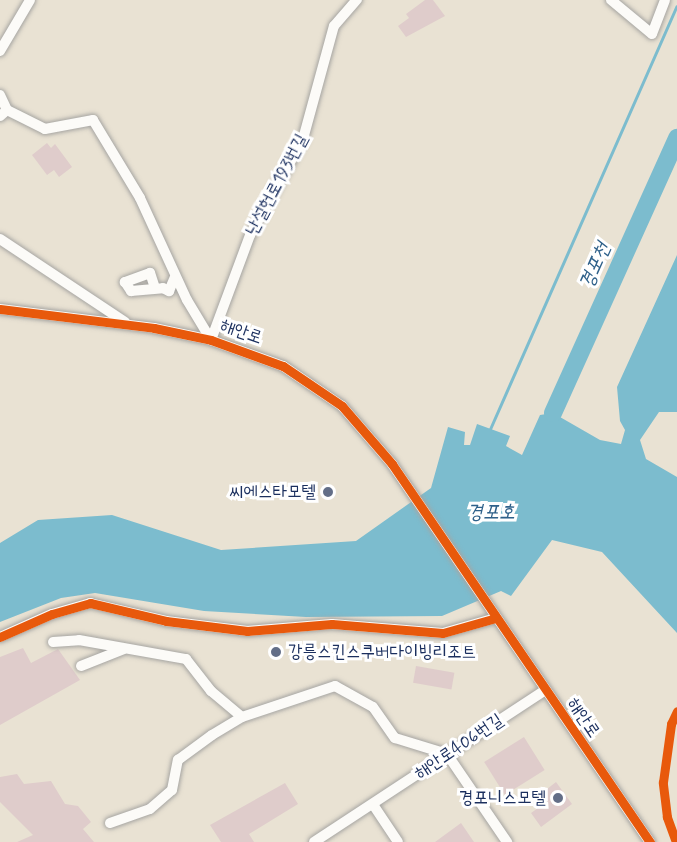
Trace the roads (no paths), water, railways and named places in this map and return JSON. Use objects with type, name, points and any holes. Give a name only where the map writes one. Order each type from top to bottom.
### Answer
[{"type":"street","points":[[0,51],[30,0]]},
{"type":"street","name":"난설헌로193번길","points":[[211,340],[250,235],[303,139],[334,26],[357,0]]},
{"type":"street","points":[[611,0],[652,34],[665,0]]},
{"type":"street","points":[[0,95],[4,113],[45,129],[93,120],[140,198],[175,277],[211,340]]},
{"type":"street","points":[[0,239],[128,324]]},
{"type":"street","points":[[155,288],[169,291],[175,277]]},
{"type":"street","name":"해안로","points":[[0,309],[128,324],[211,340],[283,366],[316,386],[363,428],[415,497],[544,691],[650,842]]},
{"type":"street","points":[[0,637],[52,614],[90,603],[166,621],[248,631],[332,624],[443,633],[494,614]]},
{"type":"street","points":[[53,642],[79,640],[186,658],[211,691],[242,717]]},
{"type":"street","points":[[81,666],[124,649]]},
{"type":"street","points":[[110,823],[150,809],[172,789],[178,760],[242,717],[335,686],[373,707],[395,738],[447,754],[507,842]]},
{"type":"street","name":"해안로406번길","points":[[314,842],[374,806],[447,754],[544,691]]},
{"type":"street","points":[[374,806],[399,842]]},
{"type":"water","name":"경포호","points":[[677,255],[677,412],[659,412],[640,440],[646,459],[677,477],[677,633],[602,552],[552,540],[511,596],[501,591],[442,616],[306,617],[204,611],[95,593],[61,598],[0,622],[0,543],[38,520],[112,515],[221,550],[356,541],[431,488],[448,427],[465,432],[464,445],[470,445],[477,424],[510,436],[506,446],[522,455],[540,415],[553,413],[600,440],[621,444],[625,430],[620,421],[617,387]]},
{"type":"waterway","points":[[490,429],[677,6]]},
{"type":"waterway","name":"경포천","points":[[553,413],[677,138]]},
{"type":"place","name":"씨에스타모텔","points":[[328,492]]},
{"type":"place","name":"강릉스킨스쿠버다이빙리조트","points":[[276,652]]},
{"type":"place","name":"경포니스모텔","points":[[558,798]]}]
